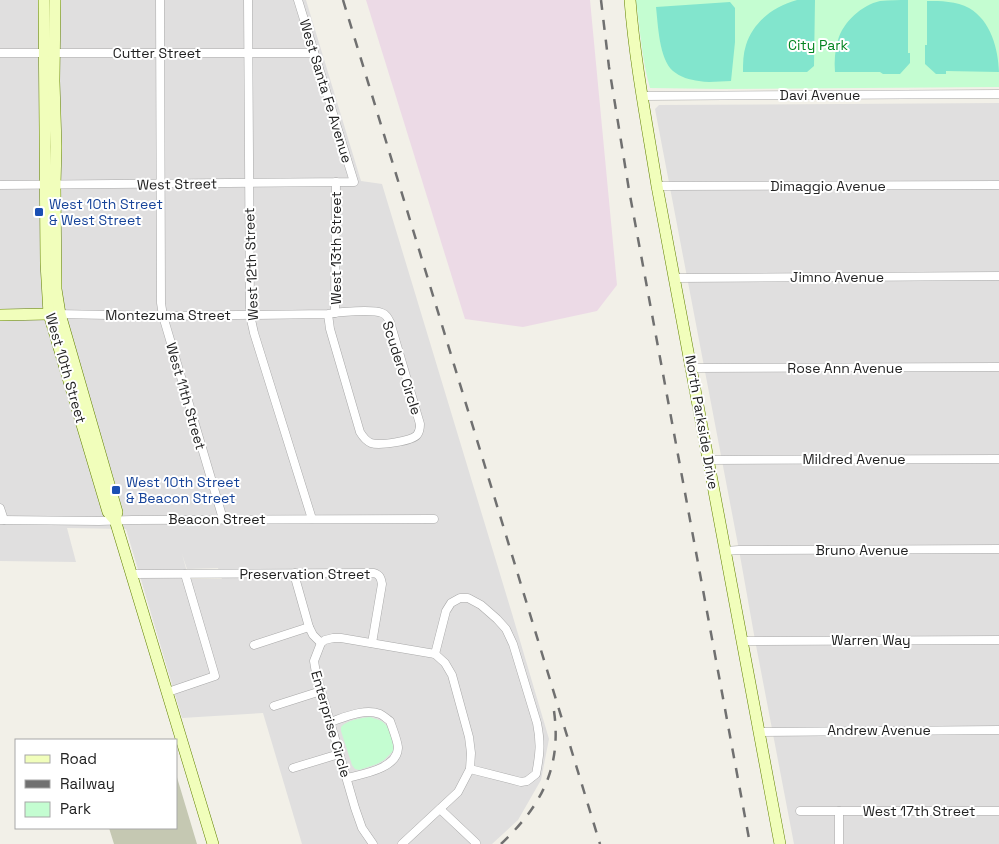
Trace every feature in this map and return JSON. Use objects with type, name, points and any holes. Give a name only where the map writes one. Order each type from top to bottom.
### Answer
[{"type":"main road","name":"West 10th Street","points":[[44,0],[49,54]]},
{"type":"main road","name":"West 10th Street","points":[[54,0],[44,139],[51,185],[46,263],[54,314],[108,512],[115,520],[213,844]]},
{"type":"main road","name":"North Parkside Drive","points":[[630,0],[642,96],[780,844]]},
{"type":"main road","name":"Montezuma Street","points":[[0,315],[54,314]]},
{"type":"street","name":"West 11th Street","points":[[160,0],[161,303],[163,316],[223,520]]},
{"type":"street","name":"West 12th Street","points":[[248,0],[250,315],[312,519]]},
{"type":"street","name":"West Santa Fe Avenue","points":[[298,0],[354,182]]},
{"type":"street","name":"Cutter Street","points":[[0,54],[314,53]]},
{"type":"street","name":"Davi Avenue","points":[[642,96],[999,94]]},
{"type":"street","name":"West 13th Street","points":[[332,313],[336,182]]},
{"type":"street","name":"West Street","points":[[0,185],[354,182]]},
{"type":"street","name":"Dimaggio Avenue","points":[[658,186],[999,185]]},
{"type":"street","name":"Jimno Avenue","points":[[675,278],[999,276]]},
{"type":"street","name":"Scudero Circle","points":[[377,312],[387,316],[420,424],[420,431],[416,437],[380,444],[371,443],[364,438],[360,432],[330,329],[332,313],[377,312]]},
{"type":"street","name":"Montezuma Street","points":[[54,314],[163,316],[332,313]]},
{"type":"street","name":"Rose Ann Avenue","points":[[692,368],[999,367]]},
{"type":"street","name":"Mildred Avenue","points":[[709,460],[999,458]]},
{"type":"street","points":[[0,508],[2,520]]},
{"type":"street","name":"Beacon Street","points":[[2,520],[434,520]]},
{"type":"street","name":"Bruno Avenue","points":[[725,551],[999,549]]},
{"type":"street","points":[[295,573],[309,627],[321,644],[325,640],[341,638],[435,654],[445,663],[452,675],[469,737],[471,752],[470,769],[458,792],[402,844]]},
{"type":"street","name":"Preservation Street","points":[[132,574],[374,573],[382,578],[382,584],[372,643]]},
{"type":"street","points":[[168,692],[215,676],[185,574]]},
{"type":"street","points":[[435,654],[446,611],[451,603],[460,598],[468,598],[498,618],[513,644],[540,736],[540,751],[536,774],[527,781],[521,782],[470,769]]},
{"type":"street","points":[[254,645],[309,627]]},
{"type":"street","name":"Warren Way","points":[[743,640],[999,640]]},
{"type":"street","name":"Enterprise Circle","points":[[321,644],[314,662],[321,691],[362,828],[373,844]]},
{"type":"street","points":[[274,706],[321,691]]},
{"type":"street","points":[[330,722],[359,713],[372,712],[381,714],[390,721],[398,748],[388,764],[378,770],[346,778]]},
{"type":"street","name":"Andrew Avenue","points":[[759,732],[999,730]]},
{"type":"street","points":[[293,768],[339,754]]},
{"type":"street","points":[[440,809],[476,843]]},
{"type":"street","name":"West 17th Street","points":[[800,811],[999,811]]},
{"type":"street","points":[[839,811],[839,844]]},
{"type":"shaded area","points":[[0,0],[306,0],[361,181],[382,184],[513,617],[549,739],[541,780],[518,820],[492,844],[302,844],[263,713],[182,718],[126,529],[67,528],[76,562],[0,561]],"holes":[[[182,554],[187,569],[218,568],[222,579],[189,579]]]},
{"type":"shaded area","points":[[366,0],[590,0],[617,285],[597,311],[523,327],[465,319]]},
{"type":"shaded area","points":[[999,103],[999,844],[794,844],[655,109],[659,105]]},
{"type":"shaded area","points":[[178,781],[197,844],[114,844],[109,829],[178,829]]},
{"type":"green space","name":"City Park","points":[[636,0],[999,0],[999,87],[650,88],[643,56]]},
{"type":"green space","points":[[797,0],[815,0],[814,66],[807,72],[743,72],[745,48],[749,37],[759,22],[780,6]]},
{"type":"green space","points":[[908,0],[908,53],[910,53],[910,63],[900,74],[835,72],[838,40],[844,27],[854,15],[867,6],[880,1]]},
{"type":"green space","points":[[927,1],[959,4],[977,13],[992,36],[999,72],[946,71],[946,74],[936,74],[925,64]]},
{"type":"green space","points":[[730,2],[735,8],[735,42],[731,81],[696,81],[682,77],[673,71],[668,66],[662,50],[656,7]]},
{"type":"green space","points":[[370,717],[387,726],[393,744],[393,751],[377,764],[359,770],[355,769],[352,765],[341,727],[350,721]]},
{"type":"railway","points":[[343,0],[600,844]]},
{"type":"railway","points":[[601,0],[609,67],[629,190],[750,844]]},
{"type":"railway","points":[[501,844],[527,815],[546,785],[555,750],[554,711]]},
{"type":"place","name":"West 10th Street & West Street","points":[[39,212]]},
{"type":"place","name":"West 10th Street & Beacon Street","points":[[116,490]]}]
